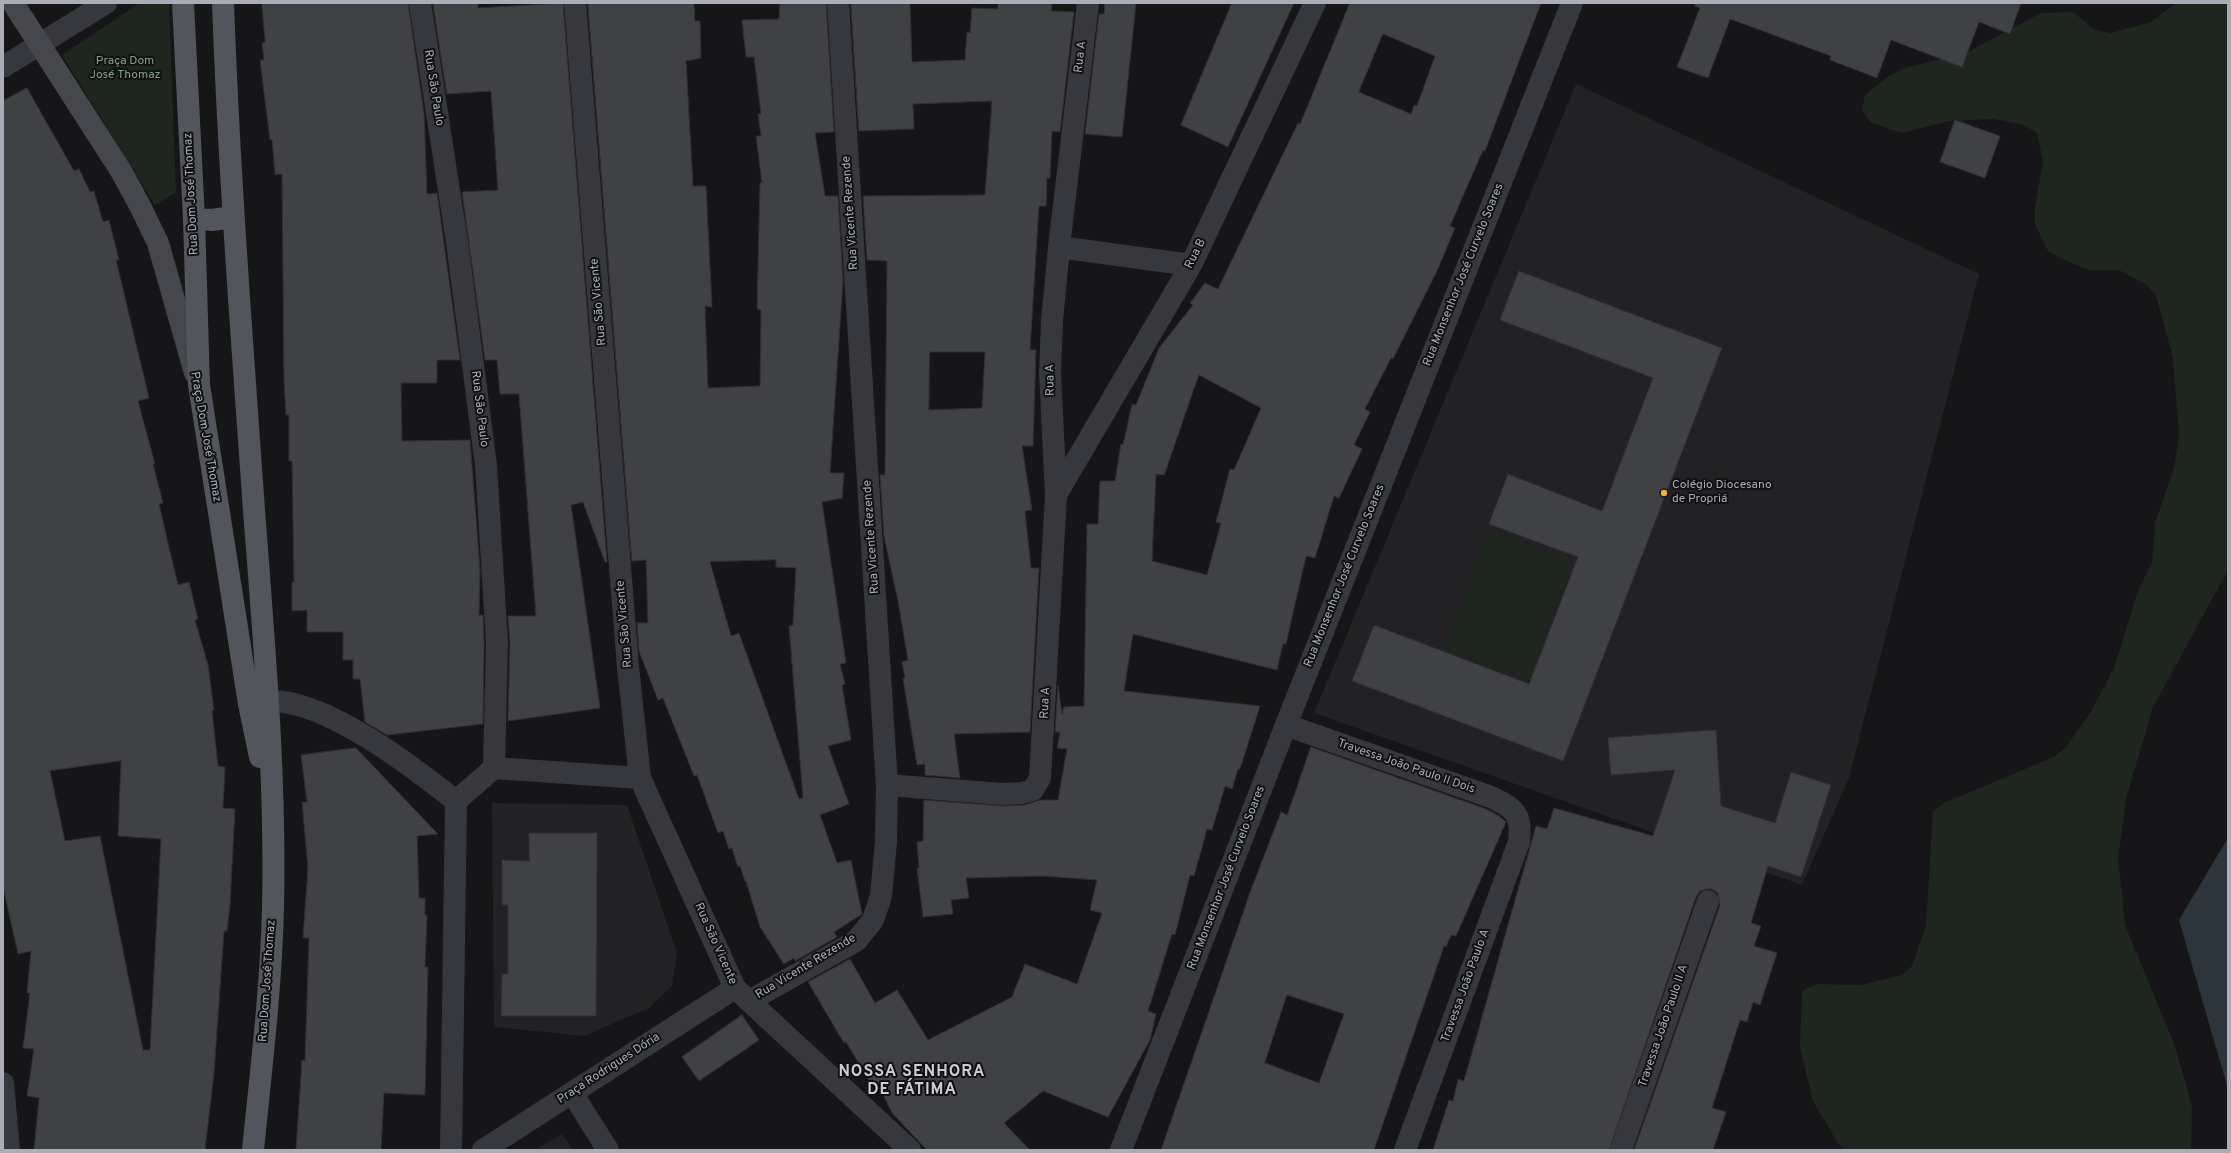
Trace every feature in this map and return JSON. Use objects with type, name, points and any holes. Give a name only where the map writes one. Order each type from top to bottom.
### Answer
[{"type":"main road","name":"Rua Dom José Thomaz","points":[[183,3],[194,219],[199,385]]},
{"type":"main road","points":[[223,3],[258,702]]},
{"type":"main road","points":[[194,219],[212,220],[233,217]]},
{"type":"main road","name":"Praça Dom José Thomaz","points":[[199,385],[258,702]]},
{"type":"main road","name":"Rua Dom José Thomaz","points":[[253,1150],[267,1010],[273,909],[272,811],[258,702]]},
{"type":"street","name":"Praça Dom José Thomaz","points":[[14,3],[120,171],[158,243],[199,385]]},
{"type":"street","points":[[3,67],[106,3]]},
{"type":"street","name":"Rua São Paulo","points":[[420,3],[457,242],[486,465],[497,642],[494,768]]},
{"type":"street","name":"Rua São Vicente","points":[[575,3],[628,666],[640,778],[742,995],[910,1150]]},
{"type":"street","name":"Rua Vicente Rezende","points":[[742,995],[856,940],[873,920],[881,896],[886,841],[887,785],[838,3]]},
{"type":"street","name":"Rua A","points":[[887,785],[1003,794],[1022,793],[1033,790],[1040,778],[1043,758],[1056,495],[1050,373],[1052,321],[1058,247],[1088,3]]},
{"type":"street","name":"Rua B","points":[[1056,495],[1191,265],[1315,3]]},
{"type":"street","name":"Rua Monsenhor José Curvelo Soares","points":[[1121,1150],[1286,725],[1572,3]]},
{"type":"street","points":[[1058,247],[1191,265]]},
{"type":"street","points":[[258,702],[307,708],[367,738],[404,761],[456,801]]},
{"type":"street","name":"Travessa João Paulo II Dois","points":[[1286,725],[1491,797],[1511,808],[1519,820]]},
{"type":"street","points":[[450,1150],[456,801],[494,768],[640,778]]},
{"type":"street","name":"Travessa João Paulo A","points":[[1405,1150],[1519,842],[1519,820]]},
{"type":"street","name":"Travessa João Paulo II A","points":[[1621,1150],[1708,901]]},
{"type":"street","name":"Praça Rodrigues Dória","points":[[483,1150],[572,1093],[742,995]]},
{"type":"street","points":[[3,1083],[9,1150]]},
{"type":"street","points":[[572,1093],[608,1150]]},
{"type":"shaded area","name":"Colégio Diocesano de Propriá","points":[[1576,84],[1979,274],[1849,778],[1802,885],[1314,713]]},
{"type":"shaded area","points":[[492,803],[627,805],[677,953],[672,986],[649,1008],[584,1036],[494,1027]]},
{"type":"shaded area","points":[[2228,838],[2228,1089],[2179,920]]},
{"type":"shaded area","points":[[562,1134],[574,1150],[535,1150]]},
{"type":"green space","name":"Praça Dom José Thomaz","points":[[140,3],[169,3],[176,192],[155,205],[62,55]]},
{"type":"green space","points":[[2176,3],[2228,3],[2228,570],[2153,707],[2127,795],[2118,857],[2125,925],[2175,1046],[2192,1107],[2191,1150],[1844,1150],[1839,1145],[1813,1101],[1800,1048],[1802,991],[1816,984],[1862,985],[1902,975],[1912,966],[1926,926],[1933,812],[1944,803],[2054,757],[2066,747],[2092,710],[2114,668],[2138,591],[2152,562],[2155,523],[2174,468],[2179,436],[2173,358],[2156,296],[2147,285],[2119,270],[2089,270],[2060,258],[2048,251],[2041,237],[2035,224],[2035,207],[2043,161],[2037,133],[2024,125],[1994,119],[1949,121],[1901,133],[1870,122],[1862,110],[1865,95],[1887,77],[1904,68],[1966,53],[2041,13],[2073,12],[2095,30],[2111,33],[2151,22]]},
{"type":"green space","points":[[1489,530],[1572,561],[1528,679],[1444,649]]},
{"type":"building","points":[[262,3],[408,3],[424,113],[427,194],[437,193],[460,360],[437,360],[437,383],[401,383],[402,441],[470,440],[480,570],[479,615],[483,615],[483,724],[387,735],[365,722],[360,679],[353,679],[353,660],[343,660],[343,632],[307,632],[307,610],[292,611],[292,582],[294,582],[292,461],[289,461],[289,415],[286,415],[284,381],[282,174],[275,175],[272,139],[270,140],[260,60],[264,60],[262,43],[265,42]]},
{"type":"building","points":[[433,3],[478,3],[478,8],[563,3],[607,562],[605,562],[583,502],[571,505],[600,708],[508,721],[510,642],[508,616],[536,616],[519,394],[500,394],[497,360],[485,360],[462,192],[498,190],[491,91],[447,94]]},
{"type":"building","points":[[588,3],[694,3],[695,21],[700,21],[701,58],[686,61],[693,186],[706,186],[712,307],[705,306],[708,388],[760,386],[761,310],[757,309],[760,183],[762,183],[756,136],[761,136],[758,114],[761,114],[754,57],[746,57],[742,20],[779,19],[780,3],[826,3],[834,132],[815,133],[825,196],[838,196],[843,280],[830,473],[844,473],[842,498],[822,502],[846,663],[840,664],[845,684],[842,685],[851,740],[828,746],[849,804],[820,815],[837,863],[851,860],[862,914],[834,932],[837,937],[795,961],[794,958],[784,964],[760,927],[746,881],[740,866],[738,867],[732,848],[729,849],[723,831],[718,833],[697,775],[694,776],[663,698],[658,700],[639,651],[637,623],[648,623],[646,560],[632,561]],"holes":[[[776,560],[776,567],[796,568],[793,625],[789,626],[803,798],[799,799],[739,633],[731,636],[710,562]]]},
{"type":"building","points":[[851,3],[910,3],[912,62],[965,60],[967,32],[970,33],[972,8],[998,9],[998,3],[1052,3],[1051,11],[1074,12],[1060,132],[1052,131],[1050,178],[1047,178],[1046,206],[1039,206],[1030,350],[1036,350],[1033,446],[1022,446],[1032,510],[1025,511],[1031,568],[1039,568],[1030,732],[954,734],[960,778],[925,775],[925,764],[917,765],[903,678],[905,678],[902,662],[908,660],[898,601],[884,536],[880,475],[885,475],[887,261],[867,260],[863,196],[985,195],[992,101],[913,104],[914,129],[859,131]],"holes":[[[930,352],[985,352],[982,408],[929,410]]]},
{"type":"building","points":[[1105,3],[1136,3],[1122,137],[1085,134],[1099,14],[1104,14]]},
{"type":"building","points":[[1232,3],[1294,3],[1228,147],[1181,125]]},
{"type":"building","points":[[1350,3],[1541,3],[1485,151],[1483,150],[1450,226],[1455,228],[1437,271],[1393,359],[1391,358],[1365,409],[1370,412],[1354,445],[1362,449],[1339,498],[1334,496],[1315,558],[1306,556],[1286,644],[1283,644],[1277,670],[1133,634],[1124,691],[1260,706],[1232,789],[1225,786],[1212,830],[1207,829],[1194,876],[1190,875],[1175,935],[1172,934],[1148,1011],[1156,1014],[1150,1040],[1108,1117],[1043,1091],[1004,1123],[1030,1150],[927,1150],[892,1113],[877,1082],[872,1085],[846,1042],[844,1043],[808,982],[850,959],[875,1003],[897,990],[928,1040],[1012,997],[1025,964],[1077,984],[1102,913],[1090,910],[1097,880],[1044,876],[966,878],[969,898],[951,900],[953,914],[923,917],[917,868],[919,868],[917,842],[923,841],[924,800],[1004,806],[1025,805],[1040,800],[1058,800],[1067,749],[1057,748],[1060,732],[1055,732],[1058,685],[1062,715],[1064,707],[1084,706],[1087,524],[1098,524],[1100,481],[1115,481],[1121,444],[1123,445],[1132,404],[1136,405],[1159,348],[1193,305],[1190,303],[1205,283],[1218,289],[1298,123],[1300,124]],"holes":[[[1383,34],[1435,56],[1417,106],[1414,105],[1411,114],[1359,92]],[[1199,375],[1261,408],[1234,470],[1230,469],[1216,522],[1221,523],[1207,575],[1152,561],[1156,474],[1164,475]]]},
{"type":"building","points":[[1696,3],[2021,3],[2010,34],[1979,22],[1962,67],[1891,40],[1877,78],[1830,60],[1831,56],[1730,19],[1708,78],[1677,67],[1700,8],[1695,6]]},
{"type":"building","points":[[27,88],[74,171],[79,169],[90,192],[94,191],[103,222],[109,220],[119,260],[116,260],[149,398],[138,401],[155,464],[153,464],[163,503],[159,504],[178,585],[189,582],[198,619],[195,620],[208,665],[214,710],[212,711],[218,766],[225,767],[223,808],[235,809],[230,905],[227,931],[224,931],[214,1073],[205,1150],[34,1150],[39,1098],[27,1096],[34,1049],[23,1048],[30,993],[27,993],[31,951],[18,954],[3,887],[3,101]],"holes":[[[121,761],[118,836],[161,839],[150,1050],[143,1050],[100,836],[65,841],[50,771]]]},
{"type":"building","points":[[1955,120],[2000,136],[1985,178],[1940,162]]},
{"type":"building","points":[[1519,271],[1722,348],[1563,761],[1352,681],[1374,625],[1529,684],[1578,557],[1489,524],[1508,474],[1602,511],[1653,378],[1500,320]]},
{"type":"building","points":[[1716,730],[1721,806],[1775,823],[1791,772],[1831,785],[1801,877],[1768,866],[1751,923],[1761,926],[1754,946],[1777,953],[1760,1005],[1753,1002],[1747,1022],[1740,1020],[1712,1108],[1726,1112],[1713,1150],[1634,1150],[1720,905],[1718,893],[1712,889],[1706,889],[1700,891],[1696,897],[1609,1150],[1433,1150],[1449,1100],[1453,1101],[1458,1079],[1464,1081],[1536,826],[1547,829],[1554,808],[1653,836],[1675,770],[1611,775],[1608,738]]},
{"type":"building","points":[[1311,747],[1486,809],[1499,816],[1506,822],[1456,936],[1451,935],[1446,947],[1444,946],[1374,1150],[1161,1150],[1252,887],[1281,812],[1287,815]],"holes":[[[1287,995],[1344,1014],[1319,1083],[1265,1063]]]},
{"type":"building","points":[[356,748],[438,834],[417,836],[419,898],[425,898],[425,915],[427,915],[425,967],[428,967],[425,1095],[384,1093],[381,1150],[296,1150],[302,1060],[305,1061],[309,938],[303,938],[308,868],[302,802],[307,802],[301,755]]},
{"type":"building","points":[[529,833],[597,833],[596,1016],[501,1016],[502,974],[508,974],[508,905],[502,905],[502,860],[529,861]]},
{"type":"building","points":[[742,1015],[759,1040],[699,1081],[682,1057]]},
{"type":"place","name":"Colégio Diocesano de Propriá","points":[[1664,493]]},
{"type":"district","name":"NOSSA SENHORA DE FÁTIMA","points":[[912,1082]]}]
